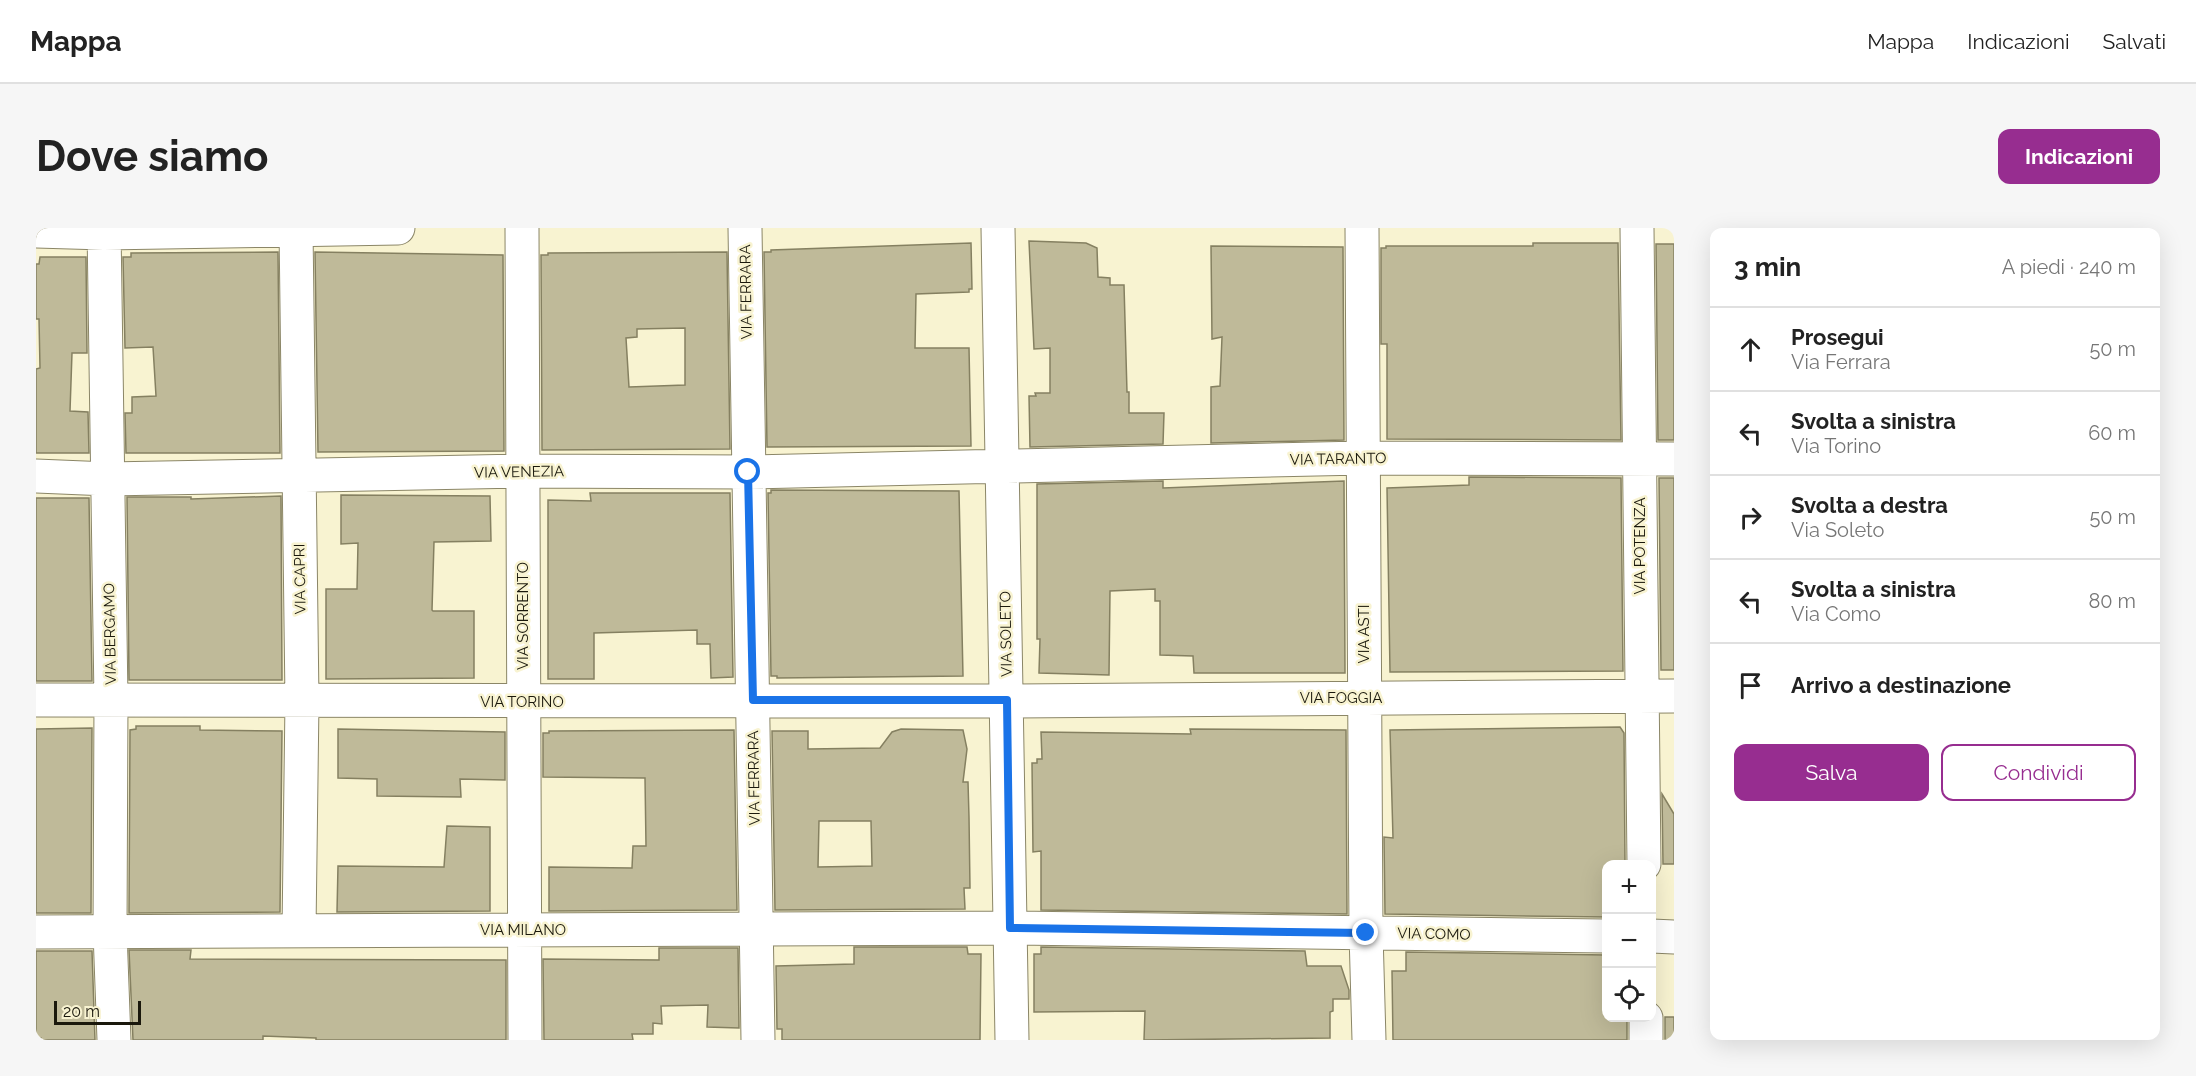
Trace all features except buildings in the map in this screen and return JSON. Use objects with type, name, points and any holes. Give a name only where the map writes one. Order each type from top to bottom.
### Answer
[{"type":"street","points":[[36,231],[398,228]]},
{"type":"street","name":"VIA SORRENTO","points":[[522,228],[525,1040]]},
{"type":"street","name":"VIA FERRARA","points":[[745,228],[758,1040]]},
{"type":"street","name":"VIA SOLETO","points":[[998,228],[1012,1040]]},
{"type":"street","name":"VIA ASTI","points":[[1362,228],[1366,933],[1369,1040]]},
{"type":"street","name":"VIA POTENZA","points":[[1637,228],[1644,860]]},
{"type":"street","name":"VIA CAPRI","points":[[296,229],[302,701],[299,931]]},
{"type":"street","name":"VIA BERGAMO","points":[[104,230],[111,700],[110,932],[114,1040]]},
{"type":"street","name":"VIA TARANTO","points":[[1002,466],[1363,458],[1674,459]]},
{"type":"street","name":"VIA VENEZIA","points":[[36,476],[108,479],[523,471],[748,472],[1002,466]]},
{"type":"street","name":"VIA FOGGIA","points":[[1007,700],[1674,696]]},
{"type":"street","name":"VIA TORINO","points":[[36,700],[524,702],[1007,700]]},
{"type":"street","name":"VIA COMO","points":[[1010,928],[1602,936]]},
{"type":"street","name":"VIA MILANO","points":[[36,932],[1010,928]]},
{"type":"street","points":[[1656,936],[1674,937]]},
{"type":"street","points":[[1646,1022],[1646,1040]]},
{"type":"route","points":[[748,472],[753,700],[1007,700],[1010,928],[1366,933]]}]
